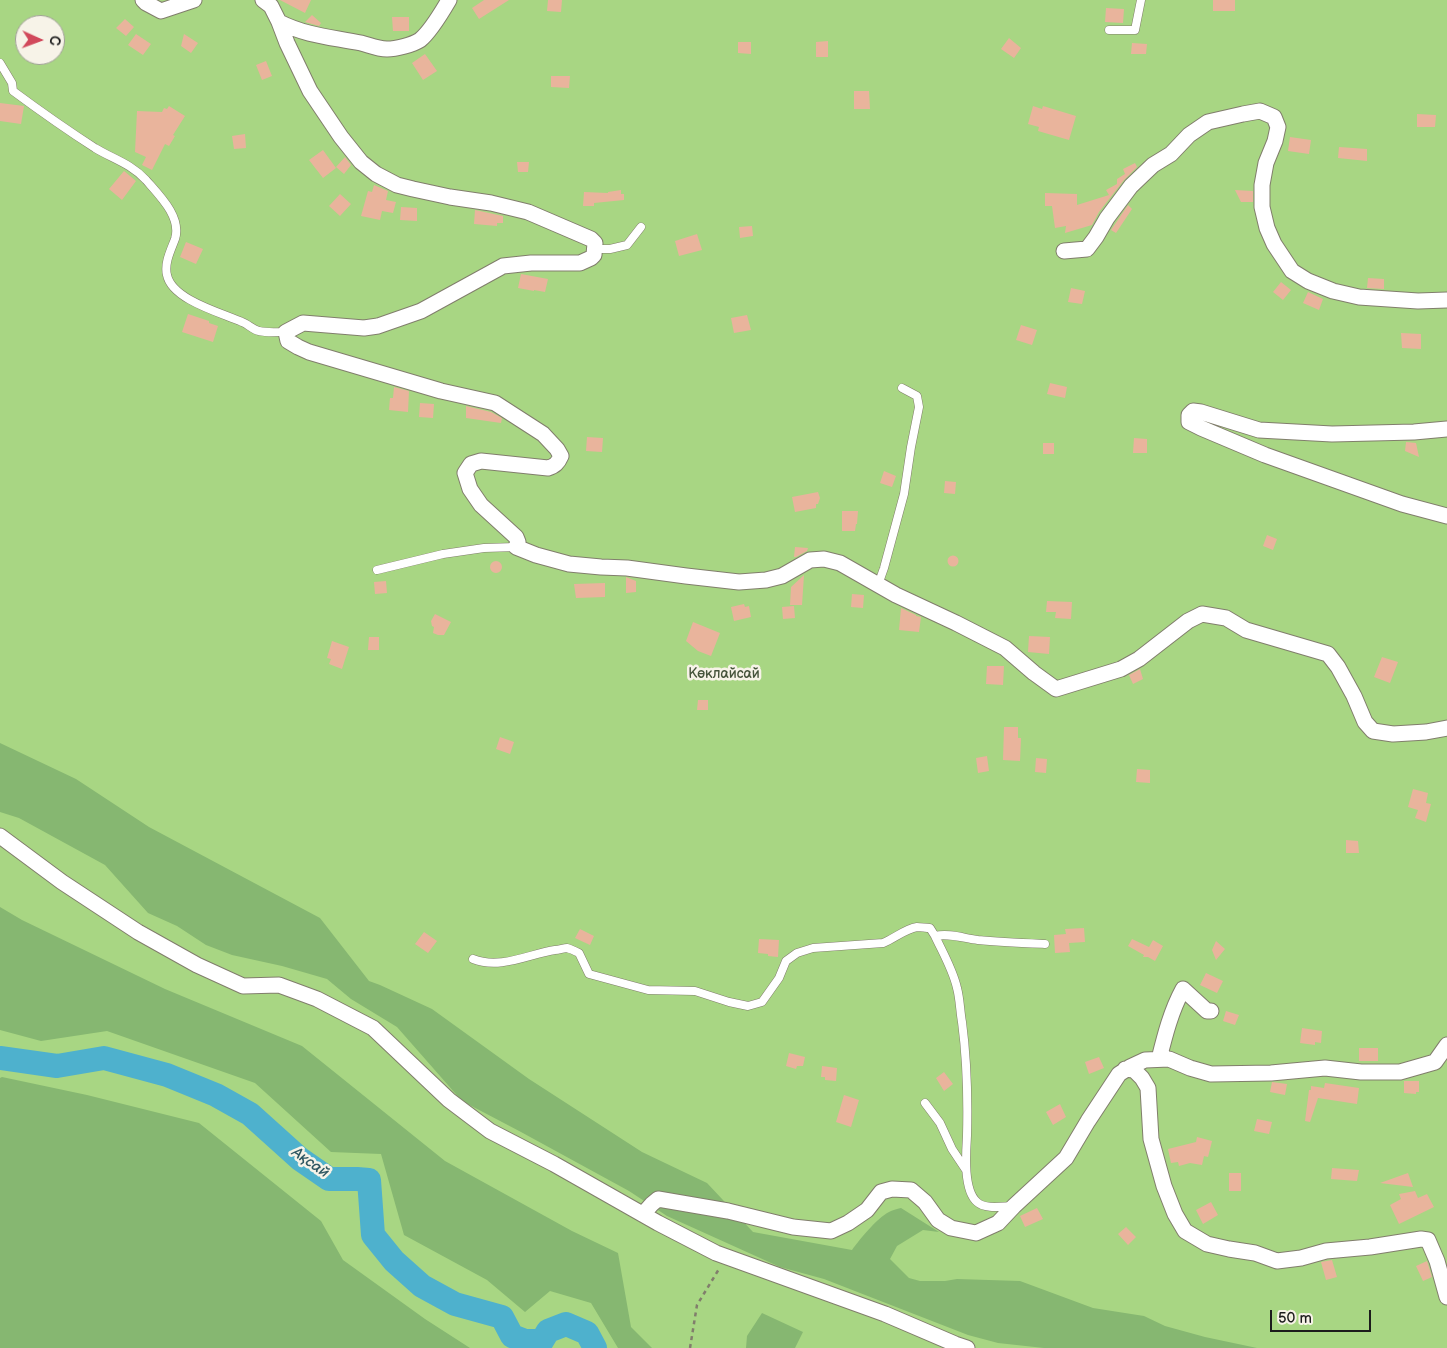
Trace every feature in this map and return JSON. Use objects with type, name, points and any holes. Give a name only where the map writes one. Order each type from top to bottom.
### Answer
[{"type":"street","points":[[144,0],[161,11],[194,0]]},
{"type":"street","points":[[262,0],[271,6],[280,22],[287,44],[310,91],[341,137],[361,162],[376,174],[397,185],[528,212],[595,242],[594,255],[580,263],[503,266],[421,310],[378,326],[364,328],[303,323],[286,332],[288,341],[310,352],[372,372],[441,391],[495,403],[543,434],[561,456],[553,467],[481,461],[471,464],[465,473],[470,489],[481,505],[516,537],[518,542],[516,547],[568,564],[627,568],[739,582],[766,580],[782,576],[810,560],[824,559],[840,563],[896,595],[1006,648],[1034,673],[1056,689],[1121,669],[1139,659],[1188,621],[1202,614],[1226,618],[1246,630],[1328,654],[1338,667],[1354,696],[1365,722],[1373,731],[1393,734],[1426,732],[1447,728]]},
{"type":"street","points":[[280,22],[315,35],[388,49],[405,46],[419,40],[436,21],[449,0]]},
{"type":"street","points":[[1064,251],[1086,249],[1131,186],[1153,165],[1171,154],[1188,135],[1208,122],[1260,111],[1274,117],[1278,127],[1275,141],[1266,163],[1262,185],[1262,208],[1267,228],[1274,244],[1292,271],[1308,281],[1333,292],[1359,298],[1418,301],[1447,300]]},
{"type":"street","points":[[1447,430],[1332,434],[1258,430],[1201,412],[1194,411],[1189,415],[1189,422],[1266,455],[1402,504],[1447,516]]},
{"type":"street","points":[[0,836],[62,882],[138,932],[197,965],[243,986],[279,984],[317,999],[373,1028],[449,1100],[490,1131],[716,1253],[885,1314],[967,1348]]},
{"type":"street","points":[[1159,1059],[1175,1004],[1183,989],[1208,1011],[1211,1011]]},
{"type":"street","points":[[643,1214],[658,1199],[728,1211],[793,1227],[831,1231],[848,1223],[866,1210],[881,1192],[892,1189],[911,1190],[925,1202],[938,1220],[951,1228],[976,1233],[998,1223],[1066,1158],[1119,1074],[1125,1069],[1146,1060],[1169,1059],[1211,1074],[1271,1073],[1325,1068],[1361,1072],[1400,1072],[1435,1062],[1447,1045]]},
{"type":"street","points":[[1125,1069],[1134,1070],[1148,1088],[1151,1139],[1164,1186],[1175,1214],[1185,1231],[1207,1244],[1255,1253],[1277,1261],[1301,1258],[1326,1251],[1370,1247],[1420,1239],[1428,1240],[1438,1261],[1447,1297]]},
{"type":"lane","points":[[1108,30],[1134,30],[1141,0]]},
{"type":"lane","points":[[0,63],[12,83],[14,91],[71,133],[136,170],[170,209],[176,228],[175,237],[167,258],[166,275],[172,286],[197,302],[243,322],[258,331],[286,332]]},
{"type":"lane","points":[[595,249],[610,249],[628,245],[641,227]]},
{"type":"lane","points":[[878,585],[904,494],[919,407],[917,396],[902,388]]},
{"type":"lane","points":[[377,570],[443,554],[484,548],[516,547]]},
{"type":"lane","points":[[473,959],[480,962],[500,962],[568,948],[578,953],[589,974],[648,990],[695,991],[748,1006],[762,1002],[779,978],[786,961],[797,953],[813,948],[883,943],[893,939],[902,932],[916,927],[930,928],[945,955],[957,987],[966,1057],[968,1100],[966,1160],[971,1193],[977,1202],[988,1207],[1014,1206]]},
{"type":"lane","points":[[935,936],[945,934],[977,940],[1045,944]]},
{"type":"lane","points":[[925,1103],[940,1123],[952,1149],[967,1172]]},
{"type":"path","points":[[690,1348],[696,1305],[726,1257]]},
{"type":"green space","name":"Көклайсай","points":[[0,0],[1447,0],[1447,1348],[75,1348],[0,1299]]},
{"type":"green space","points":[[0,743],[76,779],[149,827],[320,918],[369,981],[432,1009],[529,1079],[642,1152],[707,1183],[753,1232],[852,1250],[879,1219],[890,1211],[901,1208],[939,1232],[923,1230],[897,1246],[890,1259],[909,1278],[920,1281],[957,1279],[1020,1281],[1093,1308],[1144,1316],[1165,1326],[1257,1348],[1044,1348],[998,1343],[968,1335],[824,1279],[780,1267],[667,1216],[629,1191],[462,1101],[397,1027],[351,999],[327,979],[282,966],[232,955],[206,945],[177,926],[148,913],[105,865],[19,818],[0,812]]},
{"type":"green space","points":[[0,907],[22,920],[165,989],[302,1046],[445,1161],[572,1231],[618,1253],[631,1327],[652,1348],[618,1348],[591,1303],[550,1291],[525,1312],[487,1280],[404,1235],[381,1154],[331,1152],[255,1083],[107,1031],[41,1041],[0,1030]]},
{"type":"green space","points":[[0,1078],[87,1095],[199,1123],[321,1221],[343,1260],[425,1319],[470,1348],[0,1348]]},
{"type":"green space","points":[[762,1313],[803,1332],[795,1348],[746,1348],[747,1336]]},
{"type":"building","points":[[280,0],[311,0],[305,13]]},
{"type":"building","points":[[484,0],[509,0],[479,19],[472,8]]},
{"type":"building","points":[[548,0],[562,0],[561,12],[547,11]]},
{"type":"building","points":[[1213,0],[1235,0],[1235,11],[1213,11]]},
{"type":"building","points":[[1106,8],[1124,9],[1123,23],[1105,22]]},
{"type":"building","points":[[312,15],[321,23],[319,26],[305,22]]},
{"type":"building","points":[[392,17],[409,17],[409,31],[393,31]]},
{"type":"building","points":[[125,19],[134,27],[126,36],[116,28]]},
{"type":"building","points":[[136,34],[151,44],[143,55],[128,45]]},
{"type":"building","points":[[184,34],[198,43],[191,53],[181,46]]},
{"type":"building","points":[[1009,38],[1021,48],[1014,58],[1001,49]]},
{"type":"building","points":[[828,41],[828,57],[816,57],[816,42]]},
{"type":"building","points":[[738,42],[751,42],[751,54],[738,53]]},
{"type":"building","points":[[1132,43],[1147,44],[1146,54],[1131,54]]},
{"type":"building","points":[[425,54],[437,71],[423,80],[412,63]]},
{"type":"building","points":[[266,61],[272,76],[262,80],[256,65]]},
{"type":"building","points":[[551,76],[570,76],[569,88],[551,87]]},
{"type":"building","points":[[854,91],[869,91],[870,109],[854,109]]},
{"type":"building","points":[[0,103],[24,106],[21,124],[0,121]]},
{"type":"building","points":[[169,106],[185,116],[173,135],[175,136],[169,146],[165,144],[152,170],[142,165],[146,157],[135,152],[137,111],[162,112],[164,108],[167,109]]},
{"type":"building","points":[[1033,106],[1042,109],[1043,106],[1076,116],[1069,140],[1038,131],[1039,127],[1028,124]]},
{"type":"building","points":[[1417,114],[1436,115],[1435,127],[1417,127]]},
{"type":"building","points":[[245,134],[246,148],[234,149],[232,136]]},
{"type":"building","points":[[1290,137],[1311,140],[1309,154],[1288,151]]},
{"type":"building","points":[[1339,147],[1367,149],[1367,161],[1338,158]]},
{"type":"building","points":[[323,150],[336,168],[323,178],[309,160]]},
{"type":"building","points":[[345,157],[351,165],[344,174],[336,167]]},
{"type":"building","points":[[517,162],[529,162],[528,172],[518,172]]},
{"type":"building","points":[[1135,163],[1137,167],[1124,180],[1099,212],[1092,225],[1065,233],[1066,226],[1055,228],[1052,206],[1045,206],[1045,193],[1077,194],[1077,205],[1109,195],[1106,190],[1117,184],[1117,179],[1125,174],[1123,169]]},
{"type":"building","points":[[124,171],[136,181],[122,200],[109,189]]},
{"type":"building","points":[[374,185],[388,191],[386,200],[396,202],[393,213],[382,211],[380,220],[361,216],[368,191],[372,192]]},
{"type":"building","points":[[621,190],[621,194],[624,194],[624,200],[594,203],[594,206],[583,206],[584,192],[608,193]]},
{"type":"building","points":[[1235,190],[1253,191],[1253,202],[1241,202]]},
{"type":"building","points":[[340,194],[351,204],[340,216],[329,206]]},
{"type":"building","points":[[1128,205],[1132,209],[1116,233],[1111,230]]},
{"type":"building","points":[[401,207],[417,208],[417,221],[400,220]]},
{"type":"building","points":[[475,210],[503,216],[503,223],[497,223],[497,226],[474,224]]},
{"type":"building","points":[[752,226],[753,236],[740,238],[739,227]]},
{"type":"building","points":[[697,234],[702,250],[679,256],[675,241]]},
{"type":"building","points":[[186,242],[203,249],[196,264],[180,257]]},
{"type":"building","points":[[521,274],[548,279],[545,292],[518,288]]},
{"type":"building","points":[[1368,278],[1384,279],[1384,289],[1367,288]]},
{"type":"building","points":[[1281,282],[1291,290],[1283,300],[1273,292]]},
{"type":"building","points":[[1071,288],[1085,291],[1082,304],[1068,302]]},
{"type":"building","points":[[1308,292],[1323,299],[1319,310],[1303,303]]},
{"type":"building","points":[[188,314],[218,326],[213,342],[182,332]]},
{"type":"building","points":[[747,315],[751,330],[734,333],[731,318]]},
{"type":"building","points":[[1021,325],[1037,330],[1032,345],[1016,340]]},
{"type":"building","points":[[1401,333],[1421,334],[1421,349],[1402,348]]},
{"type":"building","points":[[1050,383],[1067,387],[1065,398],[1047,394]]},
{"type":"building","points":[[394,387],[409,391],[408,412],[389,410],[390,398],[393,398]]},
{"type":"building","points":[[420,403],[434,404],[433,418],[419,417]]},
{"type":"building","points":[[466,406],[491,412],[502,418],[501,423],[466,418]]},
{"type":"building","points":[[587,437],[603,438],[602,452],[586,451]]},
{"type":"building","points":[[1134,438],[1147,439],[1147,453],[1133,453]]},
{"type":"building","points":[[1406,442],[1416,443],[1419,457],[1405,451]]},
{"type":"building","points":[[1043,443],[1054,443],[1054,454],[1043,454]]},
{"type":"building","points":[[884,471],[896,476],[892,487],[880,483]]},
{"type":"building","points":[[945,481],[956,482],[955,494],[944,493]]},
{"type":"building","points":[[818,492],[820,498],[816,508],[795,512],[792,497]]},
{"type":"building","points":[[842,511],[858,511],[855,531],[842,531]]},
{"type":"building","points":[[1267,535],[1277,539],[1273,550],[1263,546]]},
{"type":"building","points":[[795,547],[808,548],[807,551],[794,557]]},
{"type":"building","points":[[953,555],[959,561],[953,567],[947,561]]},
{"type":"building","points":[[498,561],[501,562],[501,572],[494,573],[491,572],[490,565],[491,562]]},
{"type":"building","points":[[804,575],[802,605],[790,605],[791,587]]},
{"type":"building","points":[[626,577],[636,581],[636,592],[626,593]]},
{"type":"building","points":[[386,581],[387,593],[375,594],[374,582]]},
{"type":"building","points":[[605,583],[605,597],[576,598],[574,584]]},
{"type":"building","points":[[852,594],[864,595],[863,608],[851,607]]},
{"type":"building","points":[[1047,601],[1072,602],[1071,619],[1055,618],[1056,612],[1046,612]]},
{"type":"building","points":[[744,604],[745,607],[749,606],[751,617],[734,621],[731,607]]},
{"type":"building","points":[[794,606],[795,618],[783,619],[782,607]]},
{"type":"building","points":[[901,608],[921,617],[919,632],[899,630]]},
{"type":"building","points":[[435,614],[451,622],[444,635],[433,633],[434,627],[431,621]]},
{"type":"building","points":[[693,622],[720,633],[711,656],[698,651],[686,641]]},
{"type":"building","points":[[1029,636],[1050,637],[1049,654],[1028,652]]},
{"type":"building","points":[[369,637],[379,637],[379,650],[368,650]]},
{"type":"building","points":[[332,641],[349,647],[342,669],[329,664],[331,659],[327,658]]},
{"type":"building","points":[[1382,657],[1398,662],[1390,683],[1374,677]]},
{"type":"building","points":[[987,666],[1004,666],[1003,685],[986,684]]},
{"type":"building","points":[[1140,669],[1143,679],[1133,684],[1129,675]]},
{"type":"building","points":[[698,700],[708,700],[708,710],[697,710]]},
{"type":"building","points":[[1004,727],[1018,727],[1018,738],[1021,738],[1020,761],[1003,760]]},
{"type":"building","points":[[500,737],[514,742],[510,754],[496,749]]},
{"type":"building","points":[[987,756],[989,771],[978,773],[976,758]]},
{"type":"building","points":[[1036,758],[1047,759],[1046,773],[1035,772]]},
{"type":"building","points":[[1137,769],[1150,770],[1150,783],[1136,782]]},
{"type":"building","points":[[1413,789],[1428,793],[1426,803],[1431,804],[1426,822],[1415,818],[1418,810],[1408,807]]},
{"type":"building","points":[[1346,840],[1358,841],[1359,853],[1346,853]]},
{"type":"building","points":[[1084,928],[1085,942],[1069,943],[1070,952],[1055,953],[1054,935],[1066,934],[1065,929]]},
{"type":"building","points":[[580,929],[594,936],[590,945],[575,938]]},
{"type":"building","points":[[424,932],[437,941],[428,953],[415,944]]},
{"type":"building","points":[[759,939],[779,940],[778,957],[758,953]]},
{"type":"building","points":[[1132,939],[1149,947],[1153,940],[1163,946],[1155,961],[1148,957],[1143,957],[1144,955],[1128,946]]},
{"type":"building","points":[[1216,941],[1225,949],[1216,960],[1212,950]]},
{"type":"building","points":[[1206,973],[1223,981],[1217,993],[1200,985]]},
{"type":"building","points":[[1226,1011],[1239,1015],[1235,1025],[1223,1021]]},
{"type":"building","points":[[1302,1028],[1322,1031],[1321,1043],[1315,1042],[1315,1045],[1300,1043]]},
{"type":"building","points":[[1359,1048],[1378,1048],[1378,1061],[1359,1061]]},
{"type":"building","points":[[789,1053],[805,1057],[803,1066],[797,1066],[796,1069],[786,1066]]},
{"type":"building","points":[[1099,1057],[1104,1068],[1089,1074],[1085,1062]]},
{"type":"building","points":[[822,1066],[837,1068],[836,1081],[825,1080],[825,1077],[821,1077]]},
{"type":"building","points":[[944,1072],[953,1084],[944,1091],[936,1078]]},
{"type":"building","points":[[1404,1081],[1419,1081],[1419,1092],[1416,1092],[1416,1094],[1404,1093]]},
{"type":"building","points":[[1272,1082],[1287,1084],[1285,1095],[1270,1092]]},
{"type":"building","points":[[1325,1083],[1359,1088],[1357,1104],[1318,1098],[1310,1122],[1305,1121],[1311,1086],[1324,1088]]},
{"type":"building","points":[[844,1095],[859,1100],[851,1127],[836,1122]]},
{"type":"building","points":[[1060,1104],[1066,1117],[1053,1125],[1046,1112]]},
{"type":"building","points":[[1257,1119],[1272,1122],[1269,1134],[1254,1131]]},
{"type":"building","points":[[1197,1137],[1212,1141],[1208,1157],[1204,1156],[1202,1165],[1190,1163],[1179,1166],[1178,1162],[1171,1163],[1168,1149],[1196,1142]]},
{"type":"building","points":[[1332,1168],[1359,1170],[1357,1181],[1331,1179]]},
{"type":"building","points":[[1229,1173],[1241,1173],[1241,1191],[1229,1191]]},
{"type":"building","points":[[1408,1173],[1413,1187],[1380,1183]]},
{"type":"building","points":[[1415,1191],[1418,1198],[1427,1194],[1434,1207],[1399,1224],[1390,1205],[1401,1199],[1399,1194]]},
{"type":"building","points":[[1211,1202],[1218,1215],[1203,1224],[1196,1210]]},
{"type":"building","points":[[1037,1208],[1043,1219],[1025,1227],[1020,1216]]},
{"type":"building","points":[[1126,1227],[1136,1237],[1128,1245],[1118,1234]]},
{"type":"building","points":[[1332,1260],[1337,1277],[1326,1280],[1321,1262]]},
{"type":"building","points":[[1427,1261],[1432,1277],[1423,1281],[1416,1266]]},
{"type":"waterway","name":"Ақсай","points":[[0,1058],[57,1066],[104,1058],[167,1075],[216,1095],[250,1114],[300,1159],[329,1179],[369,1180],[373,1235],[394,1261],[422,1286],[455,1304],[502,1317],[512,1336],[525,1341],[542,1341],[548,1331],[566,1324],[587,1333],[595,1348]]}]
